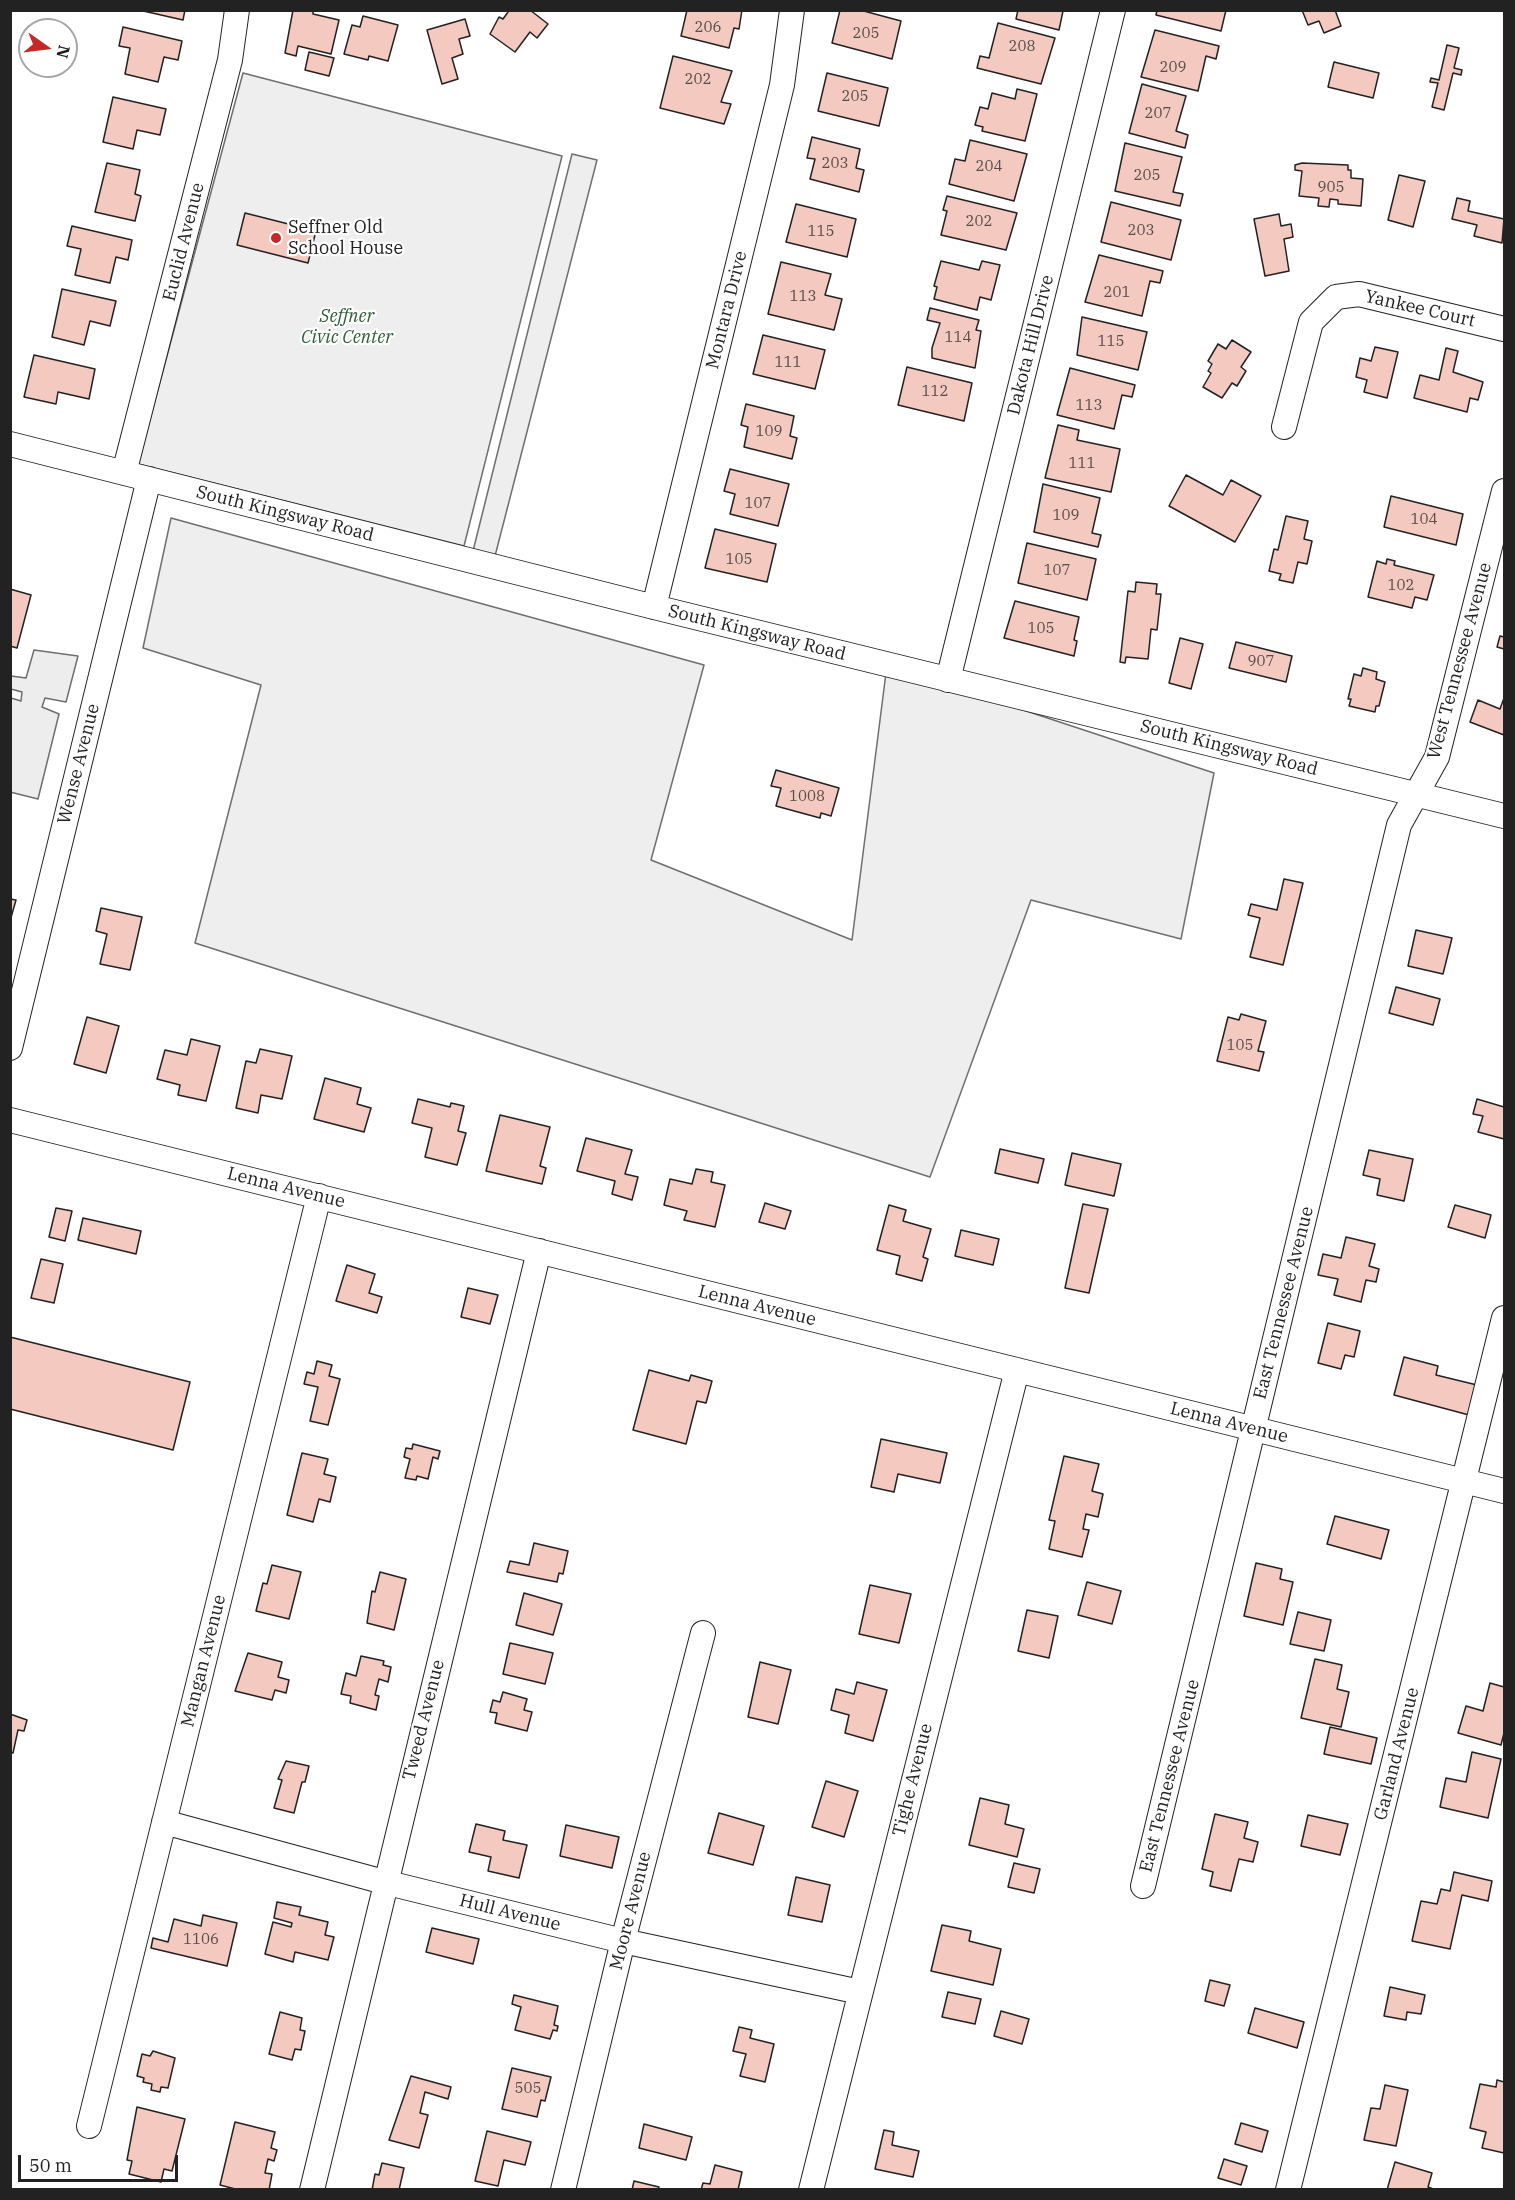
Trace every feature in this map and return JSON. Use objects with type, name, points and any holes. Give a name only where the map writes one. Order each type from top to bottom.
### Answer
[{"type":"street","name":"Euclid Avenue","points":[[124,473],[230,60],[237,10]]},
{"type":"street","name":"Montara Drive","points":[[654,607],[782,85],[792,10]]},
{"type":"street","name":"Dakota Hill Drive","points":[[948,680],[1113,10]]},
{"type":"street","name":"Yankee Court","points":[[1284,428],[1311,322],[1336,297],[1359,294],[1504,329]]},
{"type":"street","name":"South Kingsway Road","points":[[10,444],[654,607],[1504,816]]},
{"type":"street","name":"Wense Avenue","points":[[10,1048],[149,479]]},
{"type":"street","name":"West Tennessee Avenue","points":[[1416,794],[1437,757],[1504,491]]},
{"type":"street","name":"East Tennessee Avenue","points":[[1143,1886],[1399,825],[1416,794]]},
{"type":"street","name":"Lenna Avenue","points":[[10,1120],[1504,1491]]},
{"type":"street","name":"Mangan Avenue","points":[[88,2126],[319,1196]]},
{"type":"street","name":"Tweed Avenue","points":[[312,2190],[384,1882],[539,1251]]},
{"type":"street","name":"Garland Avenue","points":[[1288,2190],[1504,1318]]},
{"type":"street","name":"Tighe Avenue","points":[[811,2190],[1017,1370]]},
{"type":"street","name":"Moore Avenue","points":[[563,2190],[623,1941],[703,1633]]},
{"type":"street","name":"Hull Avenue","points":[[164,1822],[384,1882],[623,1941],[860,1992]]},
{"type":"green space","name":"Seffner Civic Center","points":[[243,73],[562,156],[464,546],[138,464]]},
{"type":"green space","points":[[572,154],[597,160],[495,556],[473,551]]},
{"type":"green space","points":[[171,518],[704,665],[651,860],[852,940],[887,665],[1214,773],[1181,939],[1031,900],[930,1177],[195,943],[261,685],[143,648]]},
{"type":"shaded area","points":[[34,650],[78,656],[66,702],[45,698],[42,707],[59,714],[38,799],[10,792],[11,698],[21,701],[22,692],[11,689],[11,676],[26,678]]},
{"type":"building","points":[[139,10],[185,10],[183,20]]},
{"type":"building","points":[[293,10],[313,10],[313,14],[339,20],[331,54],[298,46],[296,56],[285,53]]},
{"type":"building","points":[[506,10],[530,10],[548,24],[537,38],[530,32],[515,52],[490,34],[499,17],[503,19],[508,12]]},
{"type":"building","points":[[687,10],[742,10],[739,29],[734,28],[729,48],[681,36]]},
{"type":"building","points":[[840,10],[860,10],[901,21],[892,59],[832,43]]},
{"type":"building","points":[[1018,10],[1061,10],[1063,11],[1059,30],[1016,19]]},
{"type":"building","points":[[1157,10],[1226,10],[1221,31],[1156,15]]},
{"type":"building","points":[[1302,10],[1335,10],[1341,26],[1324,33],[1319,21],[1308,25]]},
{"type":"building","points":[[363,16],[398,25],[388,61],[369,56],[368,60],[344,54],[352,25],[360,27]]},
{"type":"building","points":[[465,19],[470,36],[459,39],[463,54],[452,58],[458,79],[442,84],[427,30]]},
{"type":"building","points":[[998,23],[1055,38],[1041,84],[977,68],[980,56],[989,58]]},
{"type":"building","points":[[123,27],[182,41],[178,60],[164,57],[158,82],[125,74],[130,48],[119,46]]},
{"type":"building","points":[[1155,30],[1219,46],[1216,59],[1206,56],[1198,91],[1141,77]]},
{"type":"building","points":[[1447,45],[1459,48],[1454,68],[1462,70],[1461,75],[1453,73],[1444,110],[1432,107],[1438,83],[1430,82],[1431,78],[1439,80]]},
{"type":"building","points":[[309,52],[334,58],[329,76],[305,70]]},
{"type":"building","points":[[673,56],[732,71],[721,102],[731,104],[724,124],[660,108]]},
{"type":"building","points":[[1334,62],[1379,73],[1373,98],[1328,87]]},
{"type":"building","points":[[827,73],[888,88],[879,126],[818,111]]},
{"type":"building","points":[[1142,84],[1186,96],[1176,131],[1188,135],[1185,148],[1129,133]]},
{"type":"building","points":[[1017,89],[1037,94],[1025,141],[982,131],[983,127],[975,125],[980,107],[988,109],[992,93],[1015,99]]},
{"type":"building","points":[[113,97],[166,109],[160,135],[137,130],[133,149],[103,142]]},
{"type":"building","points":[[812,137],[860,149],[856,168],[864,170],[859,192],[810,179],[815,159],[807,158]]},
{"type":"building","points":[[970,140],[1027,154],[1014,201],[949,184],[955,159],[965,161]]},
{"type":"building","points":[[1125,143],[1182,157],[1173,192],[1183,194],[1180,206],[1115,191]]},
{"type":"building","points":[[107,163],[140,170],[135,194],[141,196],[135,221],[95,212]]},
{"type":"building","points":[[1302,163],[1348,165],[1351,178],[1363,179],[1361,206],[1338,204],[1338,200],[1330,199],[1329,207],[1318,206],[1319,198],[1299,196],[1302,171],[1295,170],[1295,165]]},
{"type":"building","points":[[1399,175],[1425,181],[1413,227],[1388,220]]},
{"type":"building","points":[[947,196],[1017,213],[1006,250],[941,235],[947,211],[943,210]]},
{"type":"building","points":[[1457,198],[1470,201],[1468,211],[1504,219],[1502,243],[1474,236],[1477,225],[1452,219]]},
{"type":"building","points":[[1111,202],[1181,220],[1171,260],[1101,242]]},
{"type":"building","points":[[796,204],[856,219],[847,257],[786,242]]},
{"type":"building","name":"Seffner Old School House","points":[[245,213],[316,231],[308,263],[237,245]]},
{"type":"building","points":[[1279,214],[1281,226],[1291,224],[1293,237],[1284,239],[1289,271],[1265,276],[1254,219]]},
{"type":"building","points":[[72,226],[132,240],[128,260],[116,257],[110,283],[75,275],[81,249],[67,246]]},
{"type":"building","points":[[1099,255],[1163,271],[1160,283],[1150,281],[1142,316],[1085,302]]},
{"type":"building","points":[[941,261],[979,270],[982,261],[1000,265],[991,300],[980,297],[977,310],[934,299],[937,287],[934,286]]},
{"type":"building","points":[[781,262],[831,274],[825,295],[842,299],[834,330],[768,314]]},
{"type":"building","points":[[62,289],[116,301],[110,326],[90,321],[84,345],[52,337]]},
{"type":"building","points":[[930,308],[979,320],[976,330],[981,331],[975,368],[932,358],[932,348],[940,323],[927,320]]},
{"type":"building","points":[[1082,317],[1147,332],[1138,370],[1077,355]]},
{"type":"building","points":[[763,335],[825,350],[815,389],[753,374]]},
{"type":"building","points":[[1232,340],[1251,352],[1241,367],[1246,371],[1237,386],[1232,383],[1222,398],[1203,387],[1211,373],[1208,371],[1212,364],[1208,361],[1218,344],[1226,349]]},
{"type":"building","points":[[1375,347],[1398,352],[1387,398],[1364,392],[1367,380],[1356,377],[1360,358],[1371,361]]},
{"type":"building","points":[[1446,348],[1458,351],[1453,372],[1483,382],[1478,400],[1470,398],[1467,412],[1414,398],[1420,375],[1439,380]]},
{"type":"building","points":[[34,355],[95,369],[89,399],[58,392],[56,404],[24,397]]},
{"type":"building","points":[[907,367],[972,383],[964,421],[898,405]]},
{"type":"building","points":[[1070,368],[1135,385],[1132,397],[1122,395],[1114,429],[1057,415]]},
{"type":"building","points":[[746,404],[794,416],[790,436],[797,438],[792,459],[744,447],[748,427],[741,425]]},
{"type":"building","points":[[1058,425],[1079,430],[1077,440],[1120,449],[1111,492],[1045,478]]},
{"type":"building","points":[[730,469],[789,484],[778,526],[730,514],[735,494],[724,491]]},
{"type":"building","points":[[1186,475],[1223,495],[1231,480],[1261,496],[1235,542],[1169,506]]},
{"type":"building","points":[[1043,484],[1100,498],[1092,533],[1101,535],[1098,547],[1034,532]]},
{"type":"building","points":[[1391,496],[1463,514],[1456,545],[1384,527]]},
{"type":"building","points":[[1286,516],[1308,521],[1304,539],[1312,541],[1307,564],[1298,562],[1293,583],[1279,580],[1281,574],[1269,571],[1274,549],[1278,550]]},
{"type":"building","points":[[715,529],[776,544],[767,582],[705,568]]},
{"type":"building","points":[[1027,543],[1096,559],[1087,600],[1018,583]]},
{"type":"building","points":[[1387,559],[1395,561],[1394,565],[1434,575],[1427,600],[1415,597],[1412,608],[1368,597],[1377,561],[1386,564]]},
{"type":"building","points":[[1136,582],[1157,584],[1156,594],[1161,594],[1157,630],[1151,629],[1148,659],[1126,657],[1125,663],[1120,662],[1128,591],[1135,592]]},
{"type":"building","points":[[10,589],[31,595],[17,648],[10,646]]},
{"type":"building","points":[[1015,601],[1079,617],[1074,640],[1077,641],[1074,656],[1004,638]]},
{"type":"building","points":[[1500,636],[1504,637],[1504,649],[1497,647]]},
{"type":"building","points":[[1180,638],[1203,644],[1191,689],[1169,683]]},
{"type":"building","points":[[1236,642],[1292,656],[1286,682],[1229,668]]},
{"type":"building","points":[[1363,668],[1377,672],[1376,679],[1385,682],[1379,706],[1376,706],[1375,712],[1349,706],[1351,699],[1348,699],[1354,674],[1361,676]]},
{"type":"building","points":[[1504,698],[1504,735],[1470,722],[1478,700],[1500,709]]},
{"type":"building","points":[[776,770],[839,788],[831,816],[821,813],[820,818],[776,806],[781,788],[771,786]]},
{"type":"building","points":[[1284,879],[1303,883],[1283,965],[1250,957],[1260,918],[1248,915],[1251,904],[1277,910]]},
{"type":"building","points":[[10,899],[16,900],[10,921]]},
{"type":"building","points":[[101,908],[142,917],[130,970],[100,964],[107,934],[96,931]]},
{"type":"building","points":[[1416,930],[1452,938],[1443,974],[1408,966]]},
{"type":"building","points":[[1396,987],[1440,999],[1433,1025],[1389,1013]]},
{"type":"building","points":[[1241,1014],[1266,1021],[1258,1051],[1264,1052],[1259,1071],[1217,1061],[1228,1017],[1239,1020]]},
{"type":"building","points":[[87,1017],[119,1026],[106,1073],[74,1064]]},
{"type":"building","points":[[191,1039],[220,1046],[206,1101],[178,1095],[180,1085],[157,1079],[165,1050],[187,1055]]},
{"type":"building","points":[[260,1049],[292,1056],[282,1099],[261,1095],[258,1113],[236,1108],[246,1061],[256,1063]]},
{"type":"building","points":[[325,1078],[361,1088],[357,1104],[371,1108],[364,1132],[314,1119]]},
{"type":"building","points":[[418,1099],[450,1107],[451,1103],[464,1106],[458,1131],[466,1133],[457,1165],[425,1157],[432,1128],[412,1123]]},
{"type":"building","points":[[1477,1099],[1504,1107],[1504,1139],[1478,1132],[1483,1116],[1473,1114]]},
{"type":"building","points":[[500,1115],[550,1127],[540,1166],[546,1168],[542,1184],[486,1171]]},
{"type":"building","points":[[586,1138],[632,1150],[625,1174],[638,1177],[632,1200],[612,1194],[615,1181],[577,1171]]},
{"type":"building","points":[[1000,1149],[1044,1159],[1038,1183],[995,1173]]},
{"type":"building","points":[[1369,1150],[1413,1159],[1404,1201],[1377,1195],[1380,1179],[1363,1175]]},
{"type":"building","points":[[1072,1153],[1121,1164],[1114,1196],[1065,1185]]},
{"type":"building","points":[[696,1169],[713,1172],[711,1182],[725,1185],[715,1227],[684,1220],[687,1211],[664,1205],[670,1179],[692,1184]]},
{"type":"building","points":[[765,1203],[791,1211],[785,1229],[759,1222]]},
{"type":"building","points":[[1083,1204],[1108,1209],[1089,1293],[1065,1288]]},
{"type":"building","points":[[889,1205],[906,1210],[903,1221],[931,1229],[923,1257],[928,1259],[922,1281],[896,1274],[900,1256],[877,1250]]},
{"type":"building","points":[[1455,1205],[1491,1215],[1485,1238],[1448,1227]]},
{"type":"building","points":[[56,1208],[72,1211],[65,1241],[49,1237]]},
{"type":"building","points":[[83,1218],[141,1231],[136,1254],[78,1240]]},
{"type":"building","points":[[961,1230],[999,1239],[993,1265],[955,1256]]},
{"type":"building","points":[[1346,1237],[1375,1244],[1369,1266],[1379,1269],[1376,1282],[1366,1280],[1361,1302],[1334,1295],[1338,1279],[1318,1275],[1323,1254],[1341,1258]]},
{"type":"building","points":[[41,1259],[63,1264],[54,1303],[31,1298]]},
{"type":"building","points":[[347,1265],[375,1274],[369,1293],[382,1297],[377,1313],[336,1301]]},
{"type":"building","points":[[468,1288],[498,1295],[490,1324],[461,1317]]},
{"type":"building","points":[[1328,1323],[1360,1331],[1354,1357],[1345,1355],[1341,1369],[1318,1363]]},
{"type":"building","points":[[10,1337],[190,1382],[173,1450],[10,1409]]},
{"type":"building","points":[[1404,1357],[1438,1366],[1436,1375],[1477,1385],[1469,1415],[1394,1395]]},
{"type":"building","points":[[317,1361],[332,1365],[329,1376],[340,1379],[328,1425],[310,1421],[318,1387],[304,1384],[307,1372],[314,1374]]},
{"type":"building","points":[[649,1370],[689,1381],[691,1375],[712,1381],[706,1403],[697,1401],[686,1444],[633,1430]]},
{"type":"building","points":[[881,1439],[947,1453],[940,1483],[898,1474],[894,1492],[871,1487]]},
{"type":"building","points":[[413,1444],[440,1451],[438,1459],[433,1457],[428,1479],[417,1476],[416,1480],[405,1478],[410,1459],[404,1457],[406,1448],[412,1449]]},
{"type":"building","points":[[302,1453],[328,1459],[324,1474],[336,1477],[330,1502],[319,1499],[313,1522],[287,1515]]},
{"type":"building","points":[[1064,1456],[1099,1464],[1092,1491],[1103,1494],[1098,1517],[1086,1514],[1083,1529],[1089,1530],[1082,1557],[1049,1549],[1055,1521],[1049,1520]]},
{"type":"building","points":[[1335,1516],[1389,1530],[1381,1559],[1327,1544]]},
{"type":"building","points":[[534,1543],[568,1551],[563,1574],[559,1573],[557,1582],[507,1572],[510,1561],[529,1565]]},
{"type":"building","points":[[1256,1563],[1282,1569],[1280,1579],[1293,1582],[1283,1625],[1244,1616]]},
{"type":"building","points":[[272,1565],[301,1572],[289,1619],[256,1611],[263,1583],[267,1584]]},
{"type":"building","points":[[380,1572],[406,1579],[394,1630],[367,1623],[372,1591],[375,1592]]},
{"type":"building","points":[[1087,1582],[1121,1591],[1112,1624],[1078,1615]]},
{"type":"building","points":[[870,1585],[911,1594],[899,1643],[859,1634]]},
{"type":"building","points":[[524,1593],[562,1604],[553,1635],[516,1625]]},
{"type":"building","points":[[1027,1610],[1058,1616],[1049,1658],[1018,1651]]},
{"type":"building","points":[[1298,1612],[1331,1620],[1324,1651],[1290,1644]]},
{"type":"building","points":[[510,1643],[553,1653],[545,1684],[503,1674]]},
{"type":"building","points":[[248,1653],[282,1662],[278,1677],[289,1680],[286,1693],[275,1690],[272,1700],[235,1691]]},
{"type":"building","points":[[361,1656],[384,1661],[383,1665],[391,1667],[388,1682],[379,1679],[375,1695],[379,1696],[376,1710],[350,1703],[351,1696],[341,1694],[346,1673],[356,1676]]},
{"type":"building","points":[[1315,1659],[1342,1665],[1337,1689],[1349,1692],[1341,1727],[1301,1718]]},
{"type":"building","points":[[760,1662],[791,1670],[778,1724],[748,1717]]},
{"type":"building","points":[[857,1682],[887,1690],[873,1741],[845,1733],[849,1715],[831,1710],[836,1689],[854,1694]]},
{"type":"building","points":[[1490,1683],[1504,1687],[1504,1733],[1501,1745],[1458,1733],[1466,1706],[1483,1711]]},
{"type":"building","points":[[503,1692],[527,1699],[524,1710],[532,1712],[527,1731],[495,1723],[497,1713],[490,1712],[493,1700],[500,1702]]},
{"type":"building","points":[[10,1714],[27,1720],[24,1731],[18,1730],[13,1753],[10,1752]]},
{"type":"building","points":[[1330,1727],[1377,1738],[1371,1764],[1324,1754]]},
{"type":"building","points":[[1472,1752],[1501,1759],[1488,1818],[1440,1807],[1446,1778],[1466,1782]]},
{"type":"building","points":[[286,1761],[309,1766],[305,1782],[302,1782],[294,1813],[274,1808],[282,1780],[278,1779]]},
{"type":"building","points":[[826,1781],[858,1791],[844,1837],[812,1827]]},
{"type":"building","points":[[980,1798],[1009,1805],[1005,1824],[1024,1829],[1017,1857],[969,1845]]},
{"type":"building","points":[[719,1813],[764,1826],[753,1865],[708,1853]]},
{"type":"building","points":[[1215,1814],[1248,1822],[1244,1838],[1258,1842],[1253,1862],[1239,1859],[1231,1891],[1210,1886],[1213,1872],[1202,1869]]},
{"type":"building","points":[[1308,1815],[1348,1824],[1340,1855],[1301,1846]]},
{"type":"building","points":[[476,1824],[505,1831],[503,1840],[527,1845],[519,1878],[488,1871],[491,1857],[469,1852]]},
{"type":"building","points":[[566,1825],[619,1837],[612,1868],[560,1856]]},
{"type":"building","points":[[1014,1863],[1040,1869],[1034,1893],[1008,1887]]},
{"type":"building","points":[[1454,1872],[1492,1881],[1488,1901],[1462,1895],[1450,1949],[1412,1941],[1421,1901],[1437,1904],[1441,1889],[1450,1891]]},
{"type":"building","points":[[796,1877],[830,1885],[822,1922],[788,1915]]},
{"type":"building","points":[[277,1902],[301,1907],[299,1915],[328,1922],[325,1935],[334,1937],[328,1960],[295,1952],[293,1962],[265,1954],[273,1922],[291,1927],[292,1923],[274,1918]]},
{"type":"building","points":[[203,1915],[237,1923],[227,1966],[151,1948],[153,1938],[168,1942],[174,1919],[201,1926]]},
{"type":"building","points":[[942,1925],[971,1931],[969,1941],[1001,1949],[993,1985],[931,1971]]},
{"type":"building","points":[[432,1928],[479,1939],[473,1964],[426,1952]]},
{"type":"building","points":[[1210,1980],[1230,1985],[1224,2006],[1205,2001]]},
{"type":"building","points":[[1390,1987],[1425,1995],[1421,2014],[1407,2012],[1406,2020],[1384,2016]]},
{"type":"building","points":[[948,1992],[981,1999],[975,2024],[942,2017]]},
{"type":"building","points":[[514,1995],[558,2006],[554,2025],[558,2026],[557,2031],[553,2030],[550,2039],[515,2030],[521,2007],[512,2004]]},
{"type":"building","points":[[1255,2008],[1304,2022],[1297,2048],[1248,2033]]},
{"type":"building","points":[[1001,2011],[1029,2019],[1022,2044],[994,2036]]},
{"type":"building","points":[[280,2012],[302,2018],[300,2030],[305,2031],[301,2050],[295,2049],[292,2060],[269,2054]]},
{"type":"building","points":[[739,2027],[752,2030],[750,2038],[774,2044],[765,2082],[740,2076],[746,2054],[733,2051]]},
{"type":"building","points":[[153,2051],[175,2058],[168,2088],[161,2087],[160,2092],[151,2090],[152,2084],[143,2082],[144,2078],[137,2076],[142,2054],[150,2056]]},
{"type":"building","points":[[512,2068],[551,2077],[545,2101],[541,2100],[537,2117],[502,2109]]},
{"type":"building","points":[[411,2076],[451,2087],[448,2099],[425,2092],[420,2113],[428,2115],[419,2148],[389,2140]]},
{"type":"building","points":[[1497,2080],[1504,2082],[1504,2153],[1482,2148],[1486,2132],[1470,2128],[1480,2084],[1496,2087]]},
{"type":"building","points":[[1385,2085],[1408,2090],[1396,2146],[1364,2140],[1371,2108],[1380,2109]]},
{"type":"building","points":[[137,2107],[185,2119],[172,2171],[164,2169],[161,2182],[129,2174],[132,2161],[127,2160]]},
{"type":"building","points":[[235,2122],[275,2132],[271,2148],[277,2150],[274,2161],[268,2159],[265,2173],[272,2174],[269,2190],[239,2190],[220,2185]]},
{"type":"building","points":[[1241,2123],[1268,2131],[1262,2152],[1235,2144]]},
{"type":"building","points":[[644,2124],[692,2137],[686,2160],[639,2148]]},
{"type":"building","points":[[884,2130],[894,2132],[892,2145],[919,2151],[913,2177],[875,2169]]},
{"type":"building","points":[[487,2131],[531,2142],[525,2165],[504,2160],[498,2186],[475,2181]]},
{"type":"building","points":[[1224,2159],[1247,2166],[1241,2185],[1218,2178]]},
{"type":"building","points":[[1395,2162],[1432,2173],[1428,2187],[1436,2190],[1387,2190]]},
{"type":"building","points":[[382,2163],[404,2168],[399,2190],[372,2190],[375,2174],[379,2175]]},
{"type":"building","points":[[715,2165],[742,2172],[738,2190],[701,2190],[703,2183],[710,2184]]},
{"type":"building","points":[[634,2181],[659,2187],[658,2190],[632,2190]]},
{"type":"place","name":"Seffner Old School House","points":[[276,238]]}]
